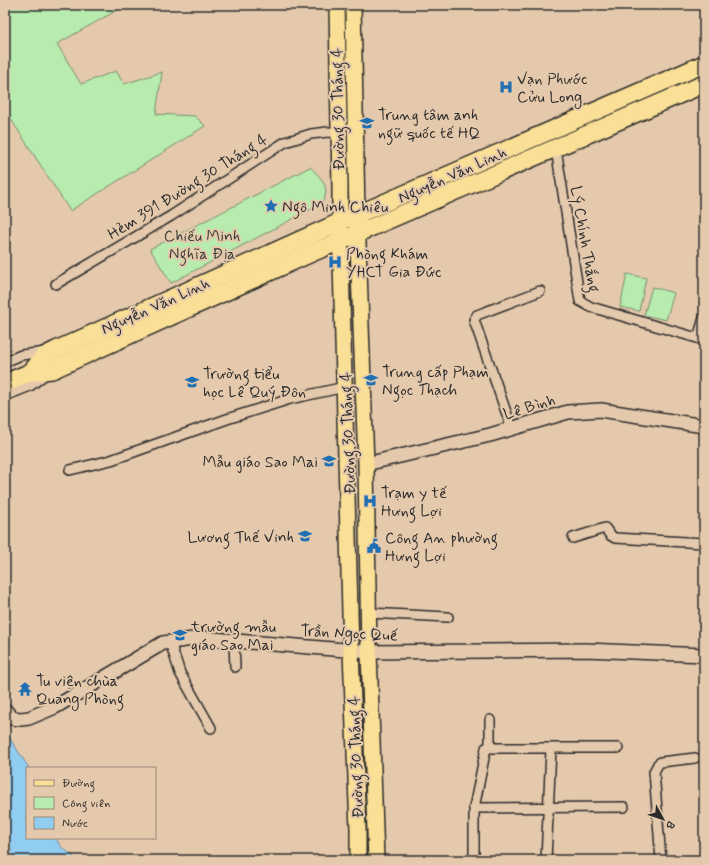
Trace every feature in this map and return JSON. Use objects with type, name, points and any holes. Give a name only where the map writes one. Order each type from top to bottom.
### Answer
[{"type":"highway","name":"Nguyễn Văn Linh","points":[[31,372],[44,356],[56,350],[340,222],[704,64]]},
{"type":"highway","name":"Nguyễn Văn Linh","points":[[9,381],[31,372],[52,370],[340,241],[704,84]]},
{"type":"main road","name":"Đường 30 Tháng 4","points":[[336,5],[340,241],[358,860]]},
{"type":"main road","name":"Đường 30 Tháng 4","points":[[353,5],[357,215],[366,464],[368,613],[376,860]]},
{"type":"street","name":"Hẻm 391 Đường 30 Tháng 4","points":[[56,284],[171,216],[285,142],[311,134],[339,133]]},
{"type":"street","name":"Lý Chính Thắng","points":[[556,148],[580,301],[591,307],[701,339]]},
{"type":"street","points":[[512,429],[474,320],[477,315],[540,291]]},
{"type":"street","points":[[701,339],[704,318]]},
{"type":"street","points":[[5,362],[21,356],[56,350]]},
{"type":"street","points":[[5,396],[30,386],[52,370]]},
{"type":"street","points":[[70,470],[110,460],[226,419],[283,401],[345,386]]},
{"type":"street","name":"Lê Bình","points":[[366,464],[490,435],[568,412],[601,410],[704,426]]},
{"type":"street","points":[[573,538],[605,528],[610,535],[615,538],[704,543]]},
{"type":"street","points":[[368,613],[448,617]]},
{"type":"street","name":"Trần Ngọc Quế","points":[[9,714],[21,719],[29,718],[55,706],[163,643],[201,638],[369,652],[586,650],[704,655]]},
{"type":"street","points":[[234,641],[235,667]]},
{"type":"street","points":[[170,642],[180,673],[211,728]]},
{"type":"street","points":[[490,720],[490,747]]},
{"type":"street","points":[[474,860],[474,808],[486,748],[618,748]]},
{"type":"street","points":[[546,860],[551,749]]},
{"type":"street","points":[[661,860],[654,772],[658,764],[661,762],[695,758]]},
{"type":"street","points":[[474,808],[624,807]]},
{"type":"green space","points":[[5,5],[126,5],[57,44],[81,84],[116,71],[124,84],[162,72],[156,114],[195,116],[205,126],[70,211],[5,110]]},
{"type":"green space","name":"Chiếu Minh Nghĩa Địa","points":[[310,167],[322,180],[326,189],[324,199],[321,204],[171,283],[150,249]]},
{"type":"green space","points":[[627,274],[646,278],[639,311],[620,307]]},
{"type":"green space","points":[[652,287],[674,293],[666,320],[644,315]]},
{"type":"water","points":[[5,731],[28,767],[26,767],[26,839],[56,839],[60,846],[78,860],[5,860]]},
{"type":"place","name":"Vạn Phước Cửu Long","points":[[506,87]]},
{"type":"place","name":"Trung tâm anh ngữ quốc tế HQ","points":[[367,123]]},
{"type":"place","name":"Ngô Minh Chiêu","points":[[271,206]]},
{"type":"place","name":"Phòng Khám YHCT Gia Đức","points":[[335,262]]},
{"type":"place","name":"Trung cấp Phạm Ngọc Thạch","points":[[371,380]]},
{"type":"place","name":"Trường tiểu học Lê Quý Đôn","points":[[192,382]]},
{"type":"place","name":"Mẫu giáo Sao Mai","points":[[329,461]]},
{"type":"place","name":"Trạm y tế Hưng Lợi","points":[[370,501]]},
{"type":"place","name":"Lương Thế Vinh","points":[[305,536]]},
{"type":"place","name":"Công An phường Hưng Lợi","points":[[374,546]]},
{"type":"place","name":"trường mẫu giáo Sao Mai","points":[[180,635]]},
{"type":"place","name":"Tu viện chùa Quang Phòng","points":[[25,689]]}]
